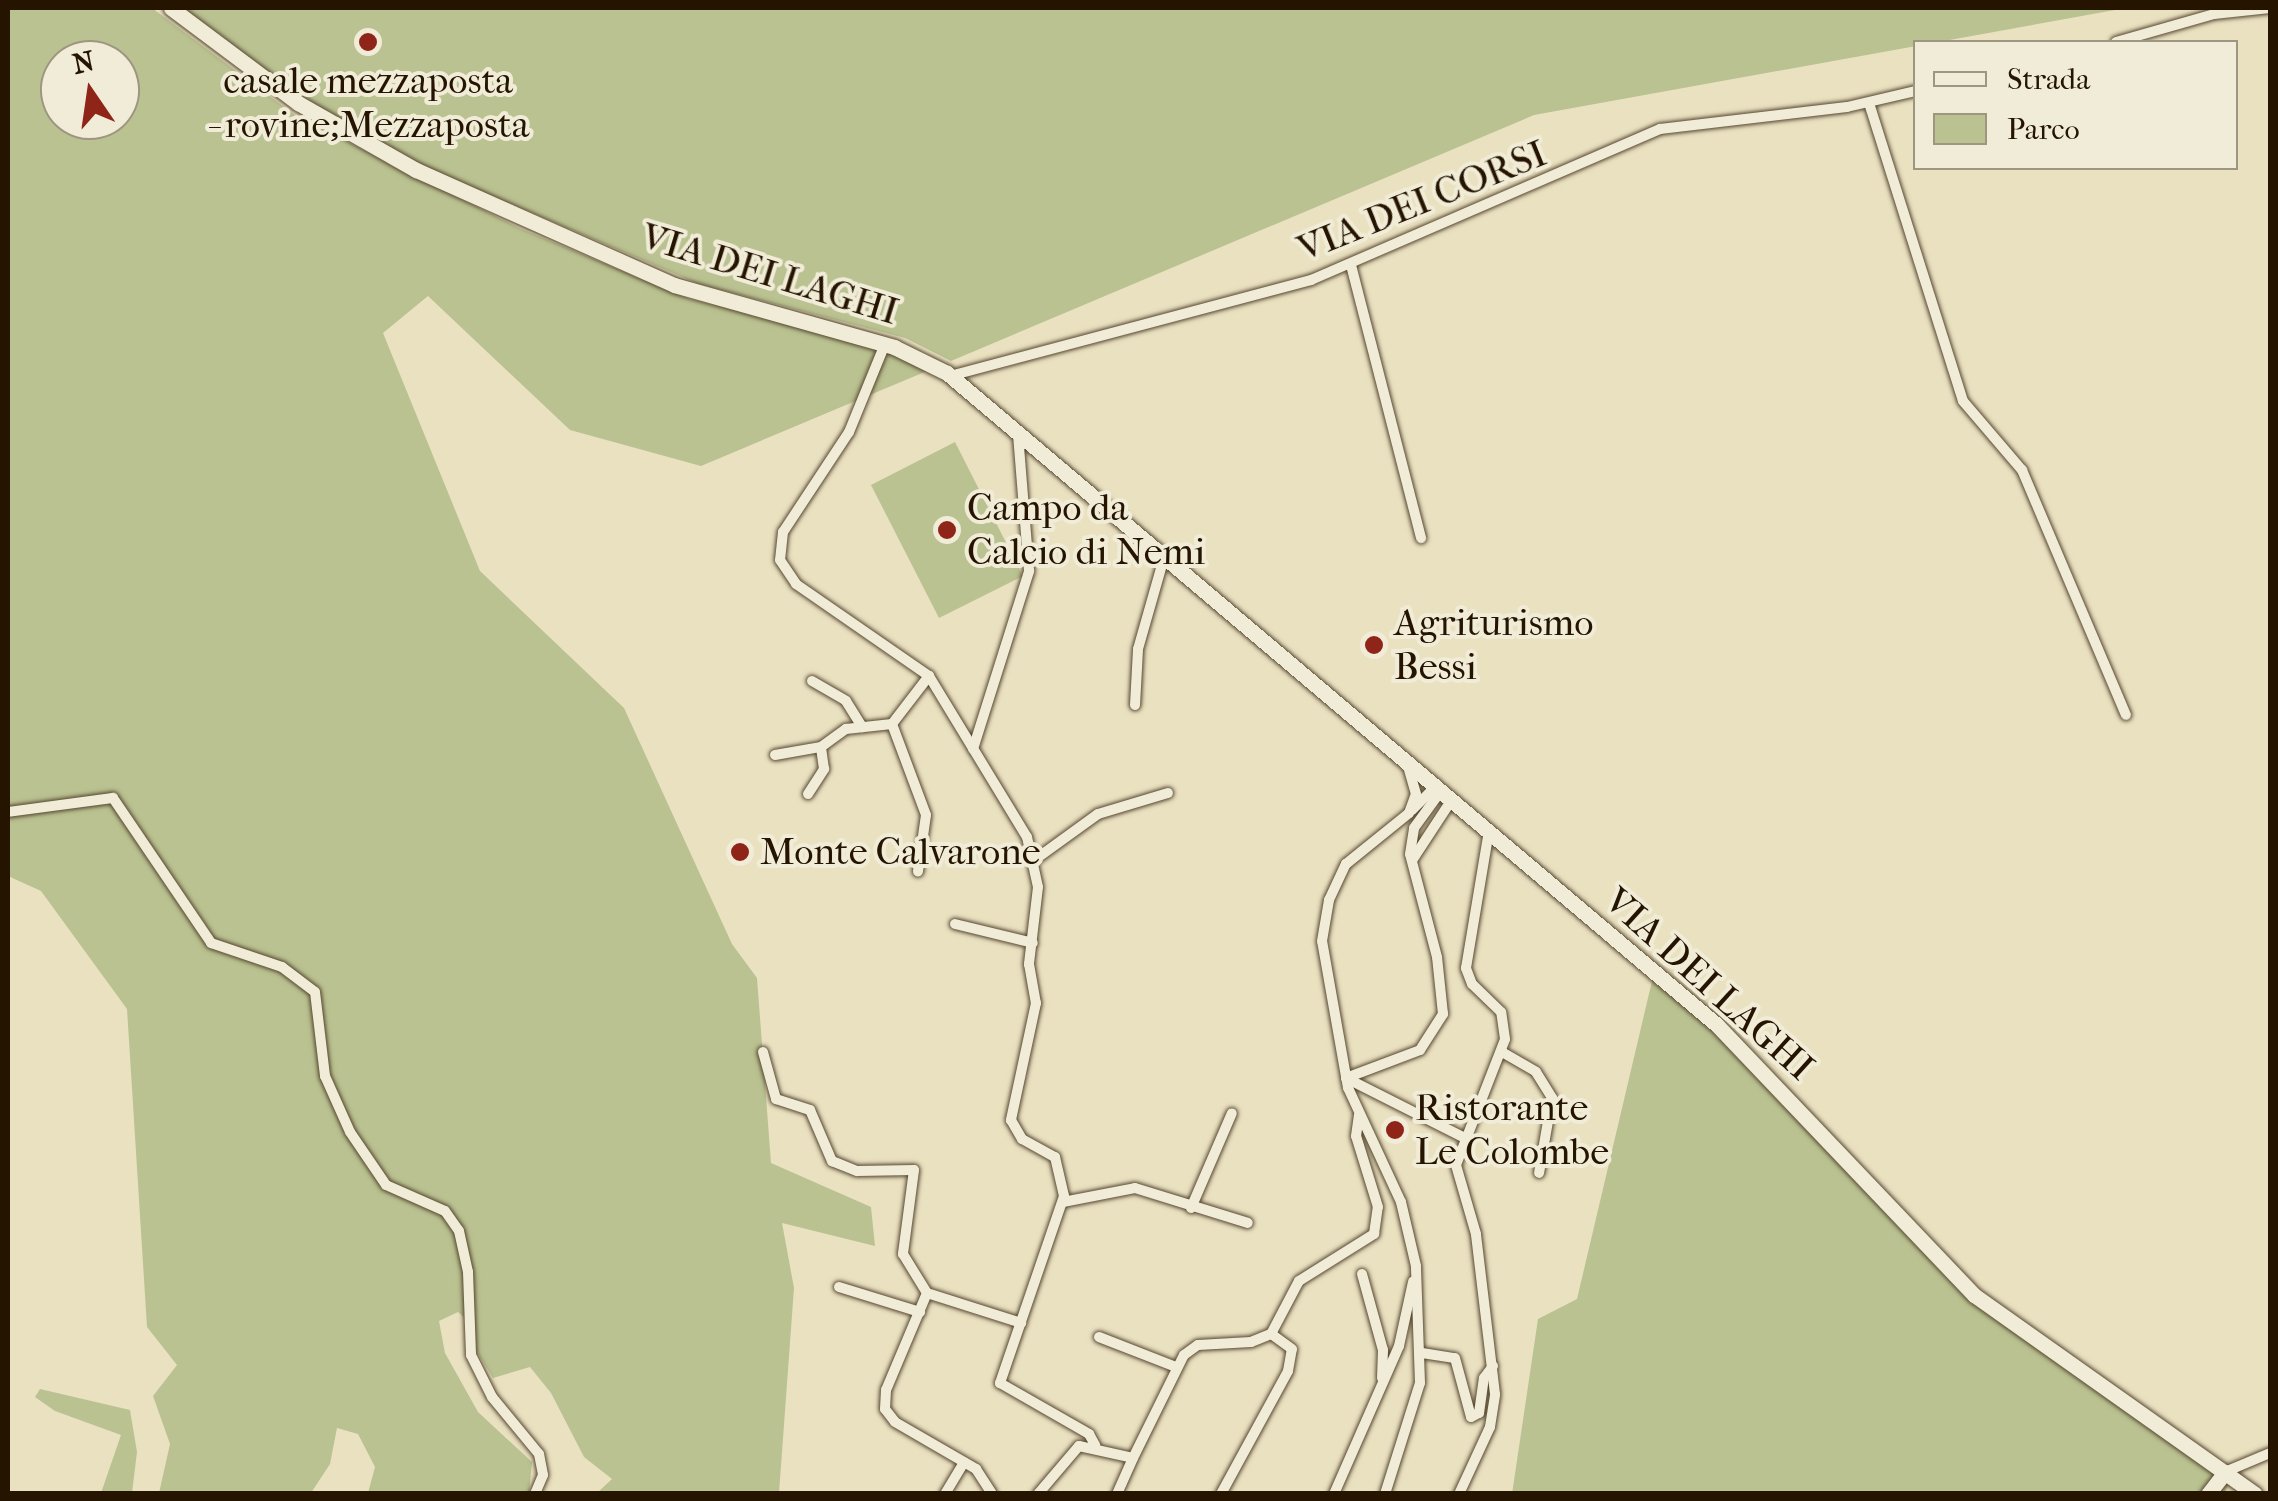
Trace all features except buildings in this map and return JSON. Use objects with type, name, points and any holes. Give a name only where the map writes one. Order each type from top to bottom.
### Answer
[{"type":"main road","name":"VIA DEI LAGHI","points":[[170,8],[309,110],[405,164],[674,285],[885,344],[950,376],[1440,796],[1732,1039],[1969,1290],[2255,1494]]},
{"type":"main road","points":[[2208,1494],[2224,1472]]},
{"type":"street","points":[[2123,40],[2214,14],[2270,8]]},
{"type":"street","name":"VIA DEI CORSI","points":[[950,376],[1084,344],[1350,265],[1660,130],[1868,104],[1913,92]]},
{"type":"street","points":[[1868,104],[1962,398],[2020,465],[2126,716]]},
{"type":"street","points":[[1350,265],[1421,538]]},
{"type":"street","points":[[885,344],[849,432],[783,532],[780,556],[796,584],[928,676],[1015,810],[1033,862],[1038,894],[1033,943],[1036,1003],[1011,1120],[1019,1137],[1055,1157],[1063,1202],[1001,1370],[1001,1386],[1086,1432],[1095,1445]]},
{"type":"street","points":[[973,749],[1029,571],[1018,434]]},
{"type":"street","points":[[1134,705],[1138,648],[1164,558]]},
{"type":"street","points":[[775,754],[821,746],[838,732],[892,724],[928,676]]},
{"type":"street","points":[[812,681],[846,701],[862,726]]},
{"type":"street","points":[[892,724],[926,816],[918,870]]},
{"type":"street","points":[[808,794],[824,769],[821,746]]},
{"type":"street","points":[[1409,769],[1416,794],[1409,813]]},
{"type":"street","points":[[1033,862],[1091,818],[1168,793]]},
{"type":"street","points":[[8,812],[96,796],[116,799],[212,943],[282,967],[316,992],[325,1076],[350,1132],[386,1185],[445,1211],[459,1231],[470,1355],[492,1396],[539,1454],[543,1475],[534,1494]]},
{"type":"street","points":[[1385,1494],[1418,1396],[1422,1352],[1416,1266],[1401,1202],[1346,1078],[1324,970],[1326,914],[1350,858],[1409,813],[1440,796]]},
{"type":"street","points":[[1346,1078],[1420,1050],[1443,1014],[1437,957],[1412,865],[1411,834],[1440,796]]},
{"type":"street","points":[[1460,1494],[1492,1420],[1493,1366],[1476,1234],[1456,1165],[1463,1137],[1502,1052],[1503,1016],[1466,968],[1488,836]]},
{"type":"street","points":[[955,924],[1033,943]]},
{"type":"street","points":[[763,1052],[776,1098],[810,1110],[832,1161],[857,1171],[914,1170],[903,1254],[927,1293],[1021,1323]]},
{"type":"street","points":[[1502,1052],[1536,1072],[1552,1098],[1539,1173]]},
{"type":"street","points":[[1346,1078],[1463,1137]]},
{"type":"street","points":[[1191,1208],[1232,1114]]},
{"type":"street","points":[[1117,1494],[1176,1367],[1198,1345],[1251,1342],[1270,1334],[1299,1280],[1377,1228],[1378,1202],[1356,1136],[1360,1115]]},
{"type":"street","points":[[1063,1202],[1126,1186],[1248,1223]]},
{"type":"street","points":[[1334,1494],[1402,1339],[1416,1266]]},
{"type":"street","points":[[1362,1274],[1379,1341],[1380,1389]]},
{"type":"street","points":[[839,1287],[920,1312]]},
{"type":"street","points":[[927,1293],[886,1390],[885,1409],[895,1422],[980,1472],[992,1494]]},
{"type":"street","points":[[1222,1494],[1288,1371],[1292,1350],[1270,1334]]},
{"type":"street","points":[[1099,1337],[1176,1367]]},
{"type":"street","points":[[1379,1341],[1402,1339]]},
{"type":"street","points":[[1422,1352],[1444,1352],[1458,1362],[1471,1418],[1479,1413],[1484,1378],[1493,1366]]},
{"type":"street","points":[[1038,1494],[1068,1452],[1095,1445],[1134,1458]]},
{"type":"street","points":[[2224,1472],[2270,1453]]},
{"type":"street","points":[[945,1494],[964,1462]]},
{"type":"green space","points":[[8,8],[152,8],[296,116],[519,228],[689,299],[867,343],[927,371],[701,466],[570,430],[428,296],[383,333],[480,571],[624,708],[732,944],[757,978],[771,1163],[871,1207],[875,1246],[782,1223],[794,1288],[779,1493],[597,1493],[612,1479],[584,1457],[551,1393],[530,1367],[493,1378],[469,1339],[469,1322],[458,1312],[439,1321],[445,1353],[478,1412],[532,1462],[529,1493],[368,1493],[375,1467],[358,1434],[337,1428],[330,1464],[311,1493],[159,1493],[170,1444],[153,1396],[177,1365],[147,1327],[127,1009],[41,891],[8,876]]},
{"type":"green space","points":[[181,8],[2126,8],[1949,40],[1913,40],[1913,46],[1534,115],[951,361],[905,338],[699,284],[427,168],[301,98]]},
{"type":"green space","name":"Campo da Calcio di Nemi","points":[[955,442],[1023,576],[939,618],[871,485]]},
{"type":"green space","points":[[1652,981],[1713,1028],[1950,1281],[2229,1479],[2225,1494],[1512,1494],[1538,1319],[1577,1299]]},
{"type":"green space","points":[[40,1389],[130,1410],[137,1452],[132,1493],[101,1493],[121,1435],[55,1411],[35,1397]]},
{"type":"place","name":"casale mezzaposta - rovine;Mezzaposta","points":[[368,42]]},
{"type":"place","name":"Campo da Calcio di Nemi","points":[[947,530]]},
{"type":"place","name":"Agriturismo Bessi","points":[[1374,645]]},
{"type":"place","name":"Monte Calvarone","points":[[740,852]]},
{"type":"place","name":"Ristorante Le Colombe","points":[[1395,1130]]}]
